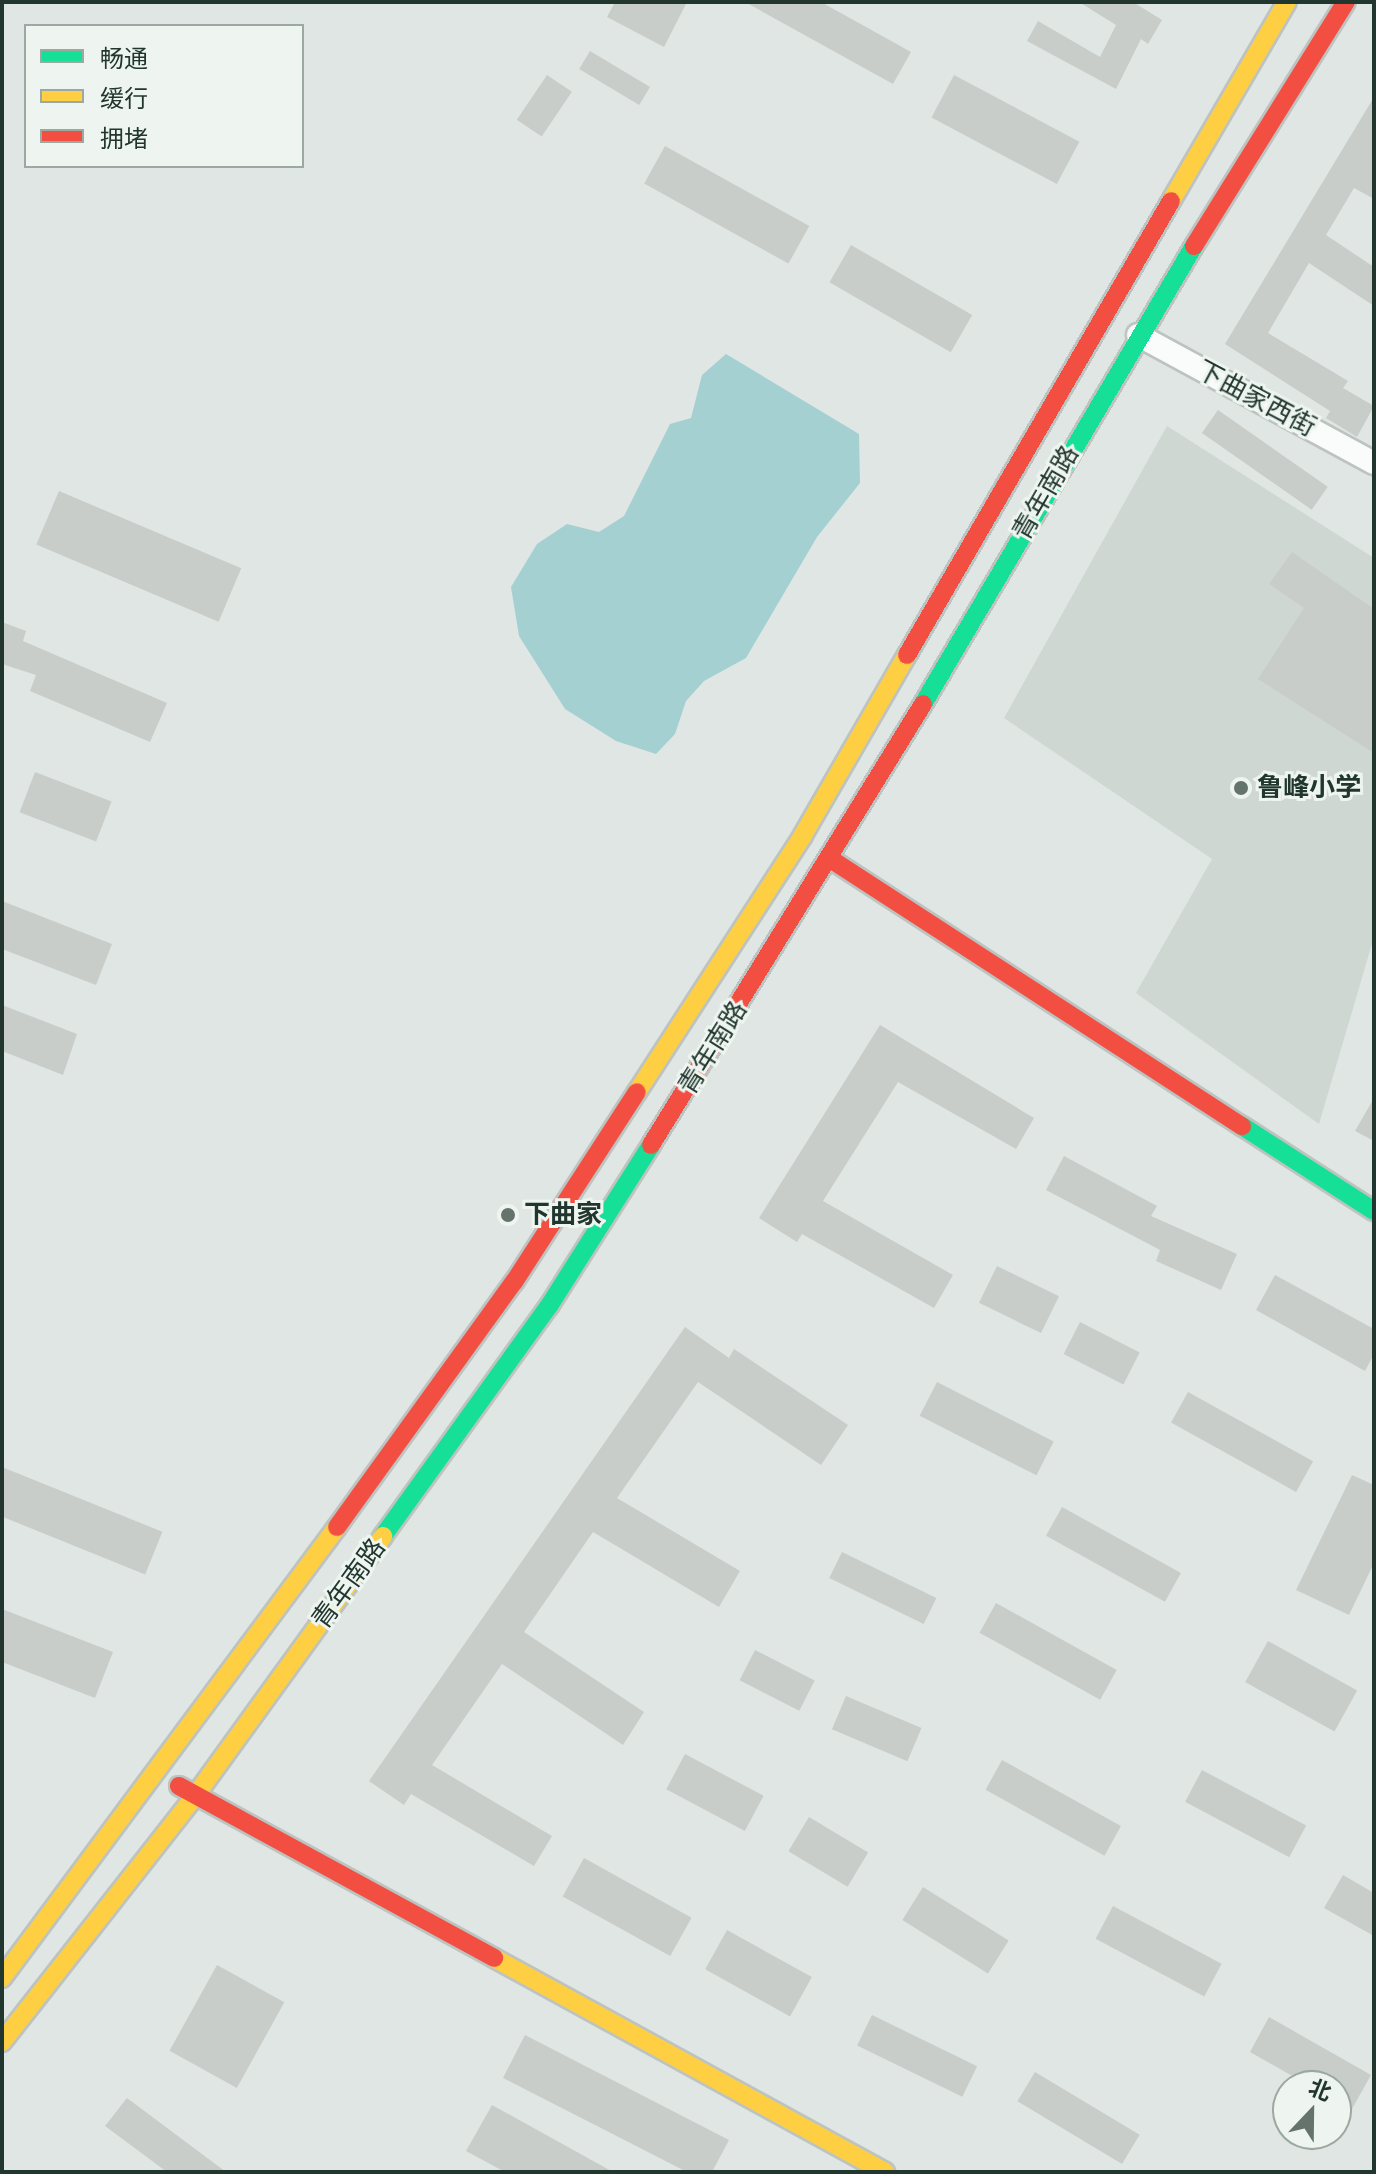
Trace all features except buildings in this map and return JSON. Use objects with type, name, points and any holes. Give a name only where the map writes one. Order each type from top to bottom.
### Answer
[{"type":"main road","name":"青年南路","points":[[2,1978],[159,1774],[514,1282],[803,835],[1287,2]]},
{"type":"main road","name":"青年南路","points":[[2,2042],[195,1796],[549,1306],[832,860],[1138,335],[1346,2]]},
{"type":"main road","points":[[832,860],[1374,1211]]},
{"type":"main road","points":[[159,1774],[885,2172]]},
{"type":"street","name":"下曲家西街","points":[[1138,335],[1374,463]]},
{"type":"shaded area","name":"鲁峰小学","points":[[1167,426],[1374,558],[1374,937],[1319,1124],[1136,993],[1212,859],[1004,718]]},
{"type":"water","points":[[726,354],[859,434],[860,483],[817,537],[746,658],[704,681],[686,701],[675,734],[656,754],[616,741],[565,709],[519,636],[511,587],[537,544],[567,524],[599,532],[624,516],[670,424],[691,418],[702,375]]},
{"type":"traffic: fast","points":[[923,704],[1194,246]]},
{"type":"traffic: fast","points":[[1242,1126],[1374,1211]]},
{"type":"traffic: fast","points":[[383,1536],[549,1306],[651,1145]]},
{"type":"traffic: slow","points":[[1171,201],[1287,2]]},
{"type":"traffic: slow","points":[[637,1092],[803,835],[907,655]]},
{"type":"traffic: slow","points":[[2,1978],[337,1527]]},
{"type":"traffic: slow","points":[[2,2042],[195,1796],[383,1536]]},
{"type":"traffic: slow","points":[[494,1958],[885,2172]]},
{"type":"traffic: jam","points":[[1194,246],[1346,2]]},
{"type":"traffic: jam","points":[[907,655],[1171,201]]},
{"type":"traffic: jam","points":[[651,1145],[923,704]]},
{"type":"traffic: jam","points":[[832,860],[1242,1126]]},
{"type":"traffic: jam","points":[[337,1527],[514,1282],[637,1092]]},
{"type":"traffic: jam","points":[[179,1786],[494,1958]]},
{"type":"place","name":"鲁峰小学","points":[[1241,788]]},
{"type":"place","name":"下曲家","points":[[508,1215]]}]
